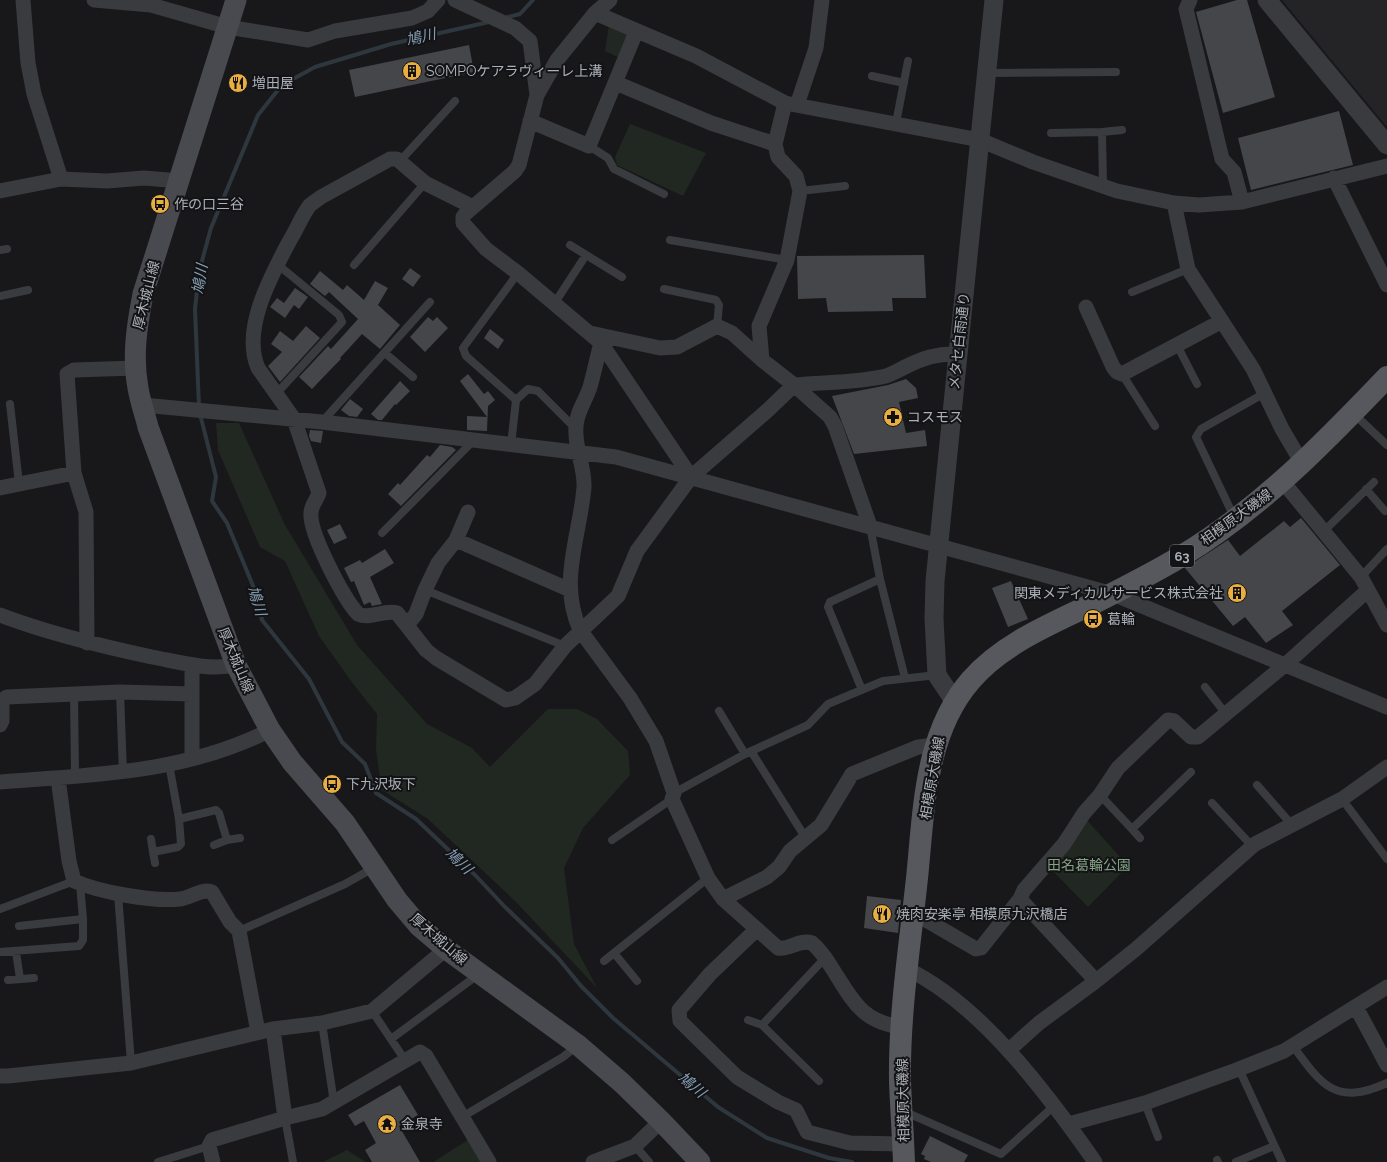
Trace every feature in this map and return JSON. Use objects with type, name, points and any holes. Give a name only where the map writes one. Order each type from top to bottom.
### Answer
[{"type":"main road","name":"厚木城山線","points":[[236,0],[143,294],[136,335],[136,368],[138,388],[148,427],[236,665],[270,730],[292,762],[345,823],[376,866],[397,900],[420,926],[446,949],[578,1045],[622,1083],[700,1162]]},
{"type":"main road","name":"相模原大磯線","points":[[904,1153],[900,1080],[903,1027],[907,969],[923,820],[935,745],[943,723],[955,702],[971,680],[1004,652],[1037,631],[1113,594],[1183,555],[1235,520],[1283,482],[1387,377]]},
{"type":"street","points":[[23,0],[28,63],[34,94],[49,136],[61,179]]},
{"type":"street","points":[[94,0],[151,5],[228,27],[308,40],[335,31],[412,18],[428,11],[438,0]]},
{"type":"street","points":[[455,0],[515,28],[528,37],[531,44],[537,95]]},
{"type":"street","points":[[610,0],[595,13],[557,60],[537,95],[522,157],[515,171],[473,207],[463,217],[463,223],[486,249],[518,273],[601,343],[691,477]]},
{"type":"street","points":[[762,360],[759,326],[787,260],[800,191],[796,176],[778,157],[775,144],[816,48],[822,0]]},
{"type":"street","name":"メタセ白雨通り","points":[[955,702],[937,674],[934,619],[939,545],[994,0]]},
{"type":"street","points":[[1190,0],[1186,9],[1222,159],[1234,172],[1242,202]]},
{"type":"street","points":[[1267,0],[1387,145]]},
{"type":"street","points":[[595,13],[636,32],[696,56],[791,104],[980,140],[1034,162],[1103,186],[1174,203],[1200,204],[1242,202],[1387,166]]},
{"type":"street","points":[[530,121],[589,146],[636,32]]},
{"type":"street","points":[[616,83],[711,123],[775,144]]},
{"type":"street","points":[[473,207],[425,183],[395,158],[390,159],[312,203],[307,209],[277,264],[266,288],[257,315],[253,351],[258,368],[294,419],[318,488],[318,497],[312,506],[311,517],[315,533],[330,568],[358,614],[366,616],[389,611],[397,613],[426,650],[436,658],[506,700],[515,698],[535,684],[565,646],[580,630],[618,596],[637,551],[691,477],[768,410],[794,385],[832,381],[857,381],[887,375],[922,358],[941,353],[958,354]]},
{"type":"street","points":[[0,191],[61,179],[108,181],[144,178],[180,181]]},
{"type":"street","points":[[1334,178],[1387,285]]},
{"type":"street","points":[[1174,203],[1188,269],[1253,369],[1282,429],[1302,463]]},
{"type":"street","points":[[1086,307],[1113,367],[1116,372],[1122,374],[1222,321]]},
{"type":"street","points":[[589,333],[660,348],[677,347],[717,326],[732,333],[830,417],[835,426],[870,526]]},
{"type":"street","points":[[601,343],[589,388],[578,415],[575,428],[584,486],[572,559],[570,590],[576,620],[580,630],[630,698],[656,741],[673,796],[708,878],[723,899],[778,948],[784,948],[802,942],[810,942],[825,958],[864,1013],[880,1023],[903,1027]]},
{"type":"street","points":[[87,643],[86,512],[74,474],[67,374],[74,370],[136,368]]},
{"type":"street","points":[[143,405],[322,422],[616,457],[1113,594],[1286,664],[1387,707]]},
{"type":"street","points":[[0,488],[74,474]]},
{"type":"street","points":[[1283,482],[1324,530],[1365,583],[1387,625]]},
{"type":"street","points":[[407,625],[416,614],[425,590],[438,563],[456,540],[468,512]]},
{"type":"street","points":[[456,540],[570,590]]},
{"type":"street","points":[[914,913],[979,949],[983,947],[1020,899],[1024,890],[1064,844],[1088,808],[1100,795],[1118,768],[1168,720],[1174,721],[1191,737],[1195,738],[1286,664],[1365,583]]},
{"type":"street","points":[[0,615],[41,631],[87,643],[192,665],[220,668],[236,665]]},
{"type":"street","points":[[192,665],[192,758]]},
{"type":"street","points":[[0,725],[2,721],[2,700],[7,696],[120,692],[192,694]]},
{"type":"street","points":[[0,782],[123,773],[170,764],[220,752],[250,741],[270,730]]},
{"type":"street","points":[[723,899],[767,877],[779,867],[790,851],[805,837],[821,826],[852,774],[918,747],[935,745]]},
{"type":"street","points":[[1009,1050],[1039,1023],[1136,949],[1252,846],[1342,800],[1387,767]]},
{"type":"street","points":[[58,778],[69,861],[77,882],[118,894],[180,899],[210,891],[230,922],[239,931],[265,1030],[284,1118]]},
{"type":"street","points":[[1020,899],[1096,981]]},
{"type":"street","points":[[757,929],[710,974],[679,1010],[680,1021],[737,1077],[778,1102],[796,1110],[807,1132],[850,1143],[904,1153]]},
{"type":"street","points":[[0,1076],[131,1063],[265,1030],[322,1023],[372,1011],[446,949]]},
{"type":"street","points":[[907,969],[929,980],[1009,1050],[1068,1124],[1095,1162]]},
{"type":"street","points":[[1068,1124],[1145,1103],[1240,1069],[1293,1046],[1387,987]]},
{"type":"street","points":[[1356,1007],[1387,1065]]},
{"type":"street","points":[[213,1162],[209,1146],[212,1140],[284,1118],[322,1109],[389,1072],[417,1053],[423,1053],[489,1162]]},
{"type":"street","points":[[593,1162],[635,1146],[661,1121]]},
{"type":"lane","points":[[896,123],[908,61]]},
{"type":"lane","points":[[987,73],[1116,72]]},
{"type":"lane","points":[[872,76],[904,83]]},
{"type":"lane","points":[[400,161],[455,101]]},
{"type":"lane","points":[[1051,134],[1122,130]]},
{"type":"lane","points":[[1102,132],[1103,186]]},
{"type":"lane","points":[[589,146],[608,158],[614,170],[664,194]]},
{"type":"lane","points":[[354,265],[425,183]]},
{"type":"lane","points":[[800,191],[845,186]]},
{"type":"lane","points":[[670,240],[787,260]]},
{"type":"lane","points":[[570,245],[622,277]]},
{"type":"lane","points":[[554,304],[586,255]]},
{"type":"lane","points":[[277,264],[339,315],[342,322],[277,394]]},
{"type":"lane","points":[[1132,292],[1188,269]]},
{"type":"lane","points":[[516,400],[466,356],[463,348],[518,273]]},
{"type":"lane","points":[[664,289],[716,300],[719,306],[717,326]]},
{"type":"lane","points":[[0,296],[28,290]]},
{"type":"lane","points":[[322,422],[430,302]]},
{"type":"lane","points":[[1177,345],[1197,384]]},
{"type":"lane","points":[[385,353],[413,377]]},
{"type":"lane","points":[[1122,374],[1155,426]]},
{"type":"lane","points":[[511,444],[516,400],[528,389],[535,389],[575,428]]},
{"type":"lane","points":[[1235,520],[1196,437],[1201,429],[1264,393]]},
{"type":"lane","points":[[10,404],[19,484]]},
{"type":"lane","points":[[1353,413],[1387,445]]},
{"type":"lane","points":[[382,533],[473,441]]},
{"type":"lane","points":[[1324,530],[1374,482]]},
{"type":"lane","points":[[1366,490],[1385,510]]},
{"type":"lane","points":[[870,526],[880,579],[905,678]]},
{"type":"lane","points":[[1365,583],[1387,549]]},
{"type":"lane","points":[[862,690],[828,607],[830,602],[880,579]]},
{"type":"lane","points":[[425,590],[565,646]]},
{"type":"lane","points":[[612,840],[673,796],[748,753],[808,725],[828,704],[883,681],[937,674]]},
{"type":"lane","points":[[1205,687],[1226,714]]},
{"type":"lane","points":[[120,692],[123,773]]},
{"type":"lane","points":[[74,693],[76,777]]},
{"type":"lane","points":[[719,711],[805,837]]},
{"type":"lane","points":[[154,852],[178,848],[181,844],[179,819],[170,764]]},
{"type":"lane","points":[[1132,829],[1191,772]]},
{"type":"lane","points":[[1257,785],[1292,825]]},
{"type":"lane","points":[[1100,795],[1140,838]]},
{"type":"lane","points":[[1342,800],[1387,858]]},
{"type":"lane","points":[[1212,803],[1252,846]]},
{"type":"lane","points":[[179,819],[216,810],[219,813],[227,840]]},
{"type":"lane","points":[[214,845],[227,840],[240,838]]},
{"type":"lane","points":[[151,839],[155,863]]},
{"type":"lane","points":[[239,931],[344,884],[376,866]]},
{"type":"lane","points":[[604,961],[708,878]]},
{"type":"lane","points":[[0,909],[77,882],[83,919],[83,940],[79,946],[16,952],[0,952]]},
{"type":"lane","points":[[118,894],[131,1063]]},
{"type":"lane","points":[[19,926],[83,919]]},
{"type":"lane","points":[[16,952],[20,979]]},
{"type":"lane","points":[[614,953],[636,981]]},
{"type":"lane","points":[[762,1025],[825,958]]},
{"type":"lane","points":[[391,1039],[480,973]]},
{"type":"lane","points":[[8,980],[34,978]]},
{"type":"lane","points":[[372,1011],[405,1060]]},
{"type":"lane","points":[[748,1020],[762,1025],[819,1081]]},
{"type":"lane","points":[[322,1023],[334,1103]]},
{"type":"lane","points":[[462,1117],[562,1057],[578,1045]]},
{"type":"lane","points":[[1293,1046],[1314,1074],[1332,1089],[1344,1093],[1358,1093],[1387,1083]]},
{"type":"lane","points":[[1240,1069],[1282,1162]]},
{"type":"lane","points":[[1145,1103],[1158,1137]]},
{"type":"lane","points":[[997,1162],[1001,1154],[1054,1106]]},
{"type":"lane","points":[[902,1110],[1001,1154]]},
{"type":"lane","points":[[284,1118],[293,1162]]},
{"type":"lane","points":[[158,1162],[209,1146]]},
{"type":"lane","points":[[635,1146],[649,1162]]},
{"type":"lane","points":[[1236,1162],[1274,1146]]},
{"type":"shaded area","points":[[1282,0],[1387,0],[1387,127]]},
{"type":"green space","points":[[609,25],[632,34],[622,59],[605,51]]},
{"type":"green space","points":[[630,124],[706,153],[683,196],[617,165],[615,157]]},
{"type":"green space","points":[[216,423],[239,423],[285,525],[357,645],[427,724],[472,748],[490,767],[548,709],[577,709],[597,719],[628,751],[630,775],[583,828],[564,868],[574,944],[597,988],[516,902],[428,819],[382,790],[376,750],[377,714],[319,636],[285,561],[260,547],[218,450]]},
{"type":"green space","name":"田名葛輪公園","points":[[1086,819],[1128,866],[1088,907],[1049,867]]},
{"type":"green space","points":[[471,1138],[485,1162],[434,1162],[435,1161]]},
{"type":"green space","points":[[347,1150],[366,1162],[323,1162]]},
{"type":"building","points":[[1237,0],[1247,0],[1275,97],[1223,113],[1196,12]]},
{"type":"building","name":"SOMPOケアラヴィーレ上溝","points":[[469,45],[474,72],[355,97],[349,70]]},
{"type":"building","points":[[1339,111],[1353,165],[1251,190],[1238,138]]},
{"type":"building","points":[[924,255],[926,298],[892,298],[893,311],[828,312],[826,298],[798,299],[797,256]]},
{"type":"building","points":[[410,268],[421,276],[413,287],[402,279]]},
{"type":"building","points":[[320,271],[343,290],[347,285],[364,300],[375,281],[388,288],[378,305],[400,325],[380,349],[362,334],[340,358],[341,359],[312,389],[299,377],[328,346],[331,349],[358,319],[329,292],[325,296],[310,284]]},
{"type":"building","points":[[295,288],[308,297],[299,309],[294,305],[285,318],[270,307],[277,298],[284,303]]},
{"type":"building","points":[[428,317],[433,321],[437,317],[448,328],[425,352],[410,337]]},
{"type":"building","points":[[306,326],[320,338],[280,382],[268,366],[282,352],[271,344],[280,331],[293,341]]},
{"type":"building","points":[[490,329],[504,340],[498,349],[484,338]]},
{"type":"building","points":[[468,374],[484,394],[488,391],[495,400],[488,406],[487,431],[467,430],[467,416],[487,417],[460,381]]},
{"type":"building","points":[[906,379],[916,388],[918,398],[899,402],[906,433],[925,430],[927,446],[854,454],[832,396],[888,385]]},
{"type":"building","points":[[400,381],[410,391],[396,405],[395,404],[382,420],[378,420],[371,414]]},
{"type":"building","points":[[350,399],[363,409],[357,417],[349,416],[341,410]]},
{"type":"building","points":[[310,430],[323,431],[321,443],[311,441],[309,436]]},
{"type":"building","points":[[440,445],[452,447],[456,450],[401,506],[388,494],[398,483],[400,485],[427,455],[430,457]]},
{"type":"building","points":[[1301,518],[1340,565],[1282,611],[1293,625],[1266,643],[1245,617],[1233,626],[1185,568],[1228,540],[1240,556],[1284,521],[1290,527]]},
{"type":"building","points":[[340,524],[347,538],[334,544],[327,530]]},
{"type":"building","points":[[385,549],[394,563],[370,577],[382,604],[372,606],[370,602],[364,605],[354,581],[351,582],[344,568],[360,560],[362,563]]},
{"type":"building","points":[[1011,581],[1028,619],[1008,627],[992,588]]},
{"type":"building","name":"焼肉安楽亭 相模原九沢橋店","points":[[867,896],[901,900],[898,933],[864,928]]},
{"type":"building","name":"金泉寺","points":[[400,1085],[418,1115],[399,1126],[420,1162],[372,1162],[365,1150],[376,1143],[364,1121],[355,1126],[348,1115]]},
{"type":"building","points":[[930,1136],[968,1155],[964,1162],[931,1162],[924,1159],[925,1156],[921,1154]]},
{"type":"waterway","name":"鳩川","points":[[504,18],[520,14],[533,0]]},
{"type":"waterway","name":"鳩川","points":[[199,407],[195,309],[199,272],[211,228],[258,115],[282,85],[315,67],[391,44],[489,22]]},
{"type":"waterway","name":"鳩川","points":[[200,414],[216,477],[212,501],[227,523],[256,593],[262,620],[309,679],[342,742],[365,764],[376,793],[416,819],[476,876],[505,907],[558,958],[581,986],[613,1018],[718,1107],[767,1138],[829,1158],[852,1162]]},
{"type":"place","name":"SOMPOケアラヴィーレ上溝","points":[[412,71]]},
{"type":"place","name":"増田屋","points":[[238,83]]},
{"type":"place","name":"作の口三谷","points":[[160,204]]},
{"type":"place","name":"コスモス","points":[[893,417]]},
{"type":"place","name":"関東メディカルサービス株式会社","points":[[1237,593]]},
{"type":"place","name":"葛輪","points":[[1093,619]]},
{"type":"place","name":"下九沢坂下","points":[[332,784]]},
{"type":"place","name":"焼肉安楽亭 相模原九沢橋店","points":[[882,914]]},
{"type":"place","name":"金泉寺","points":[[387,1124]]}]
